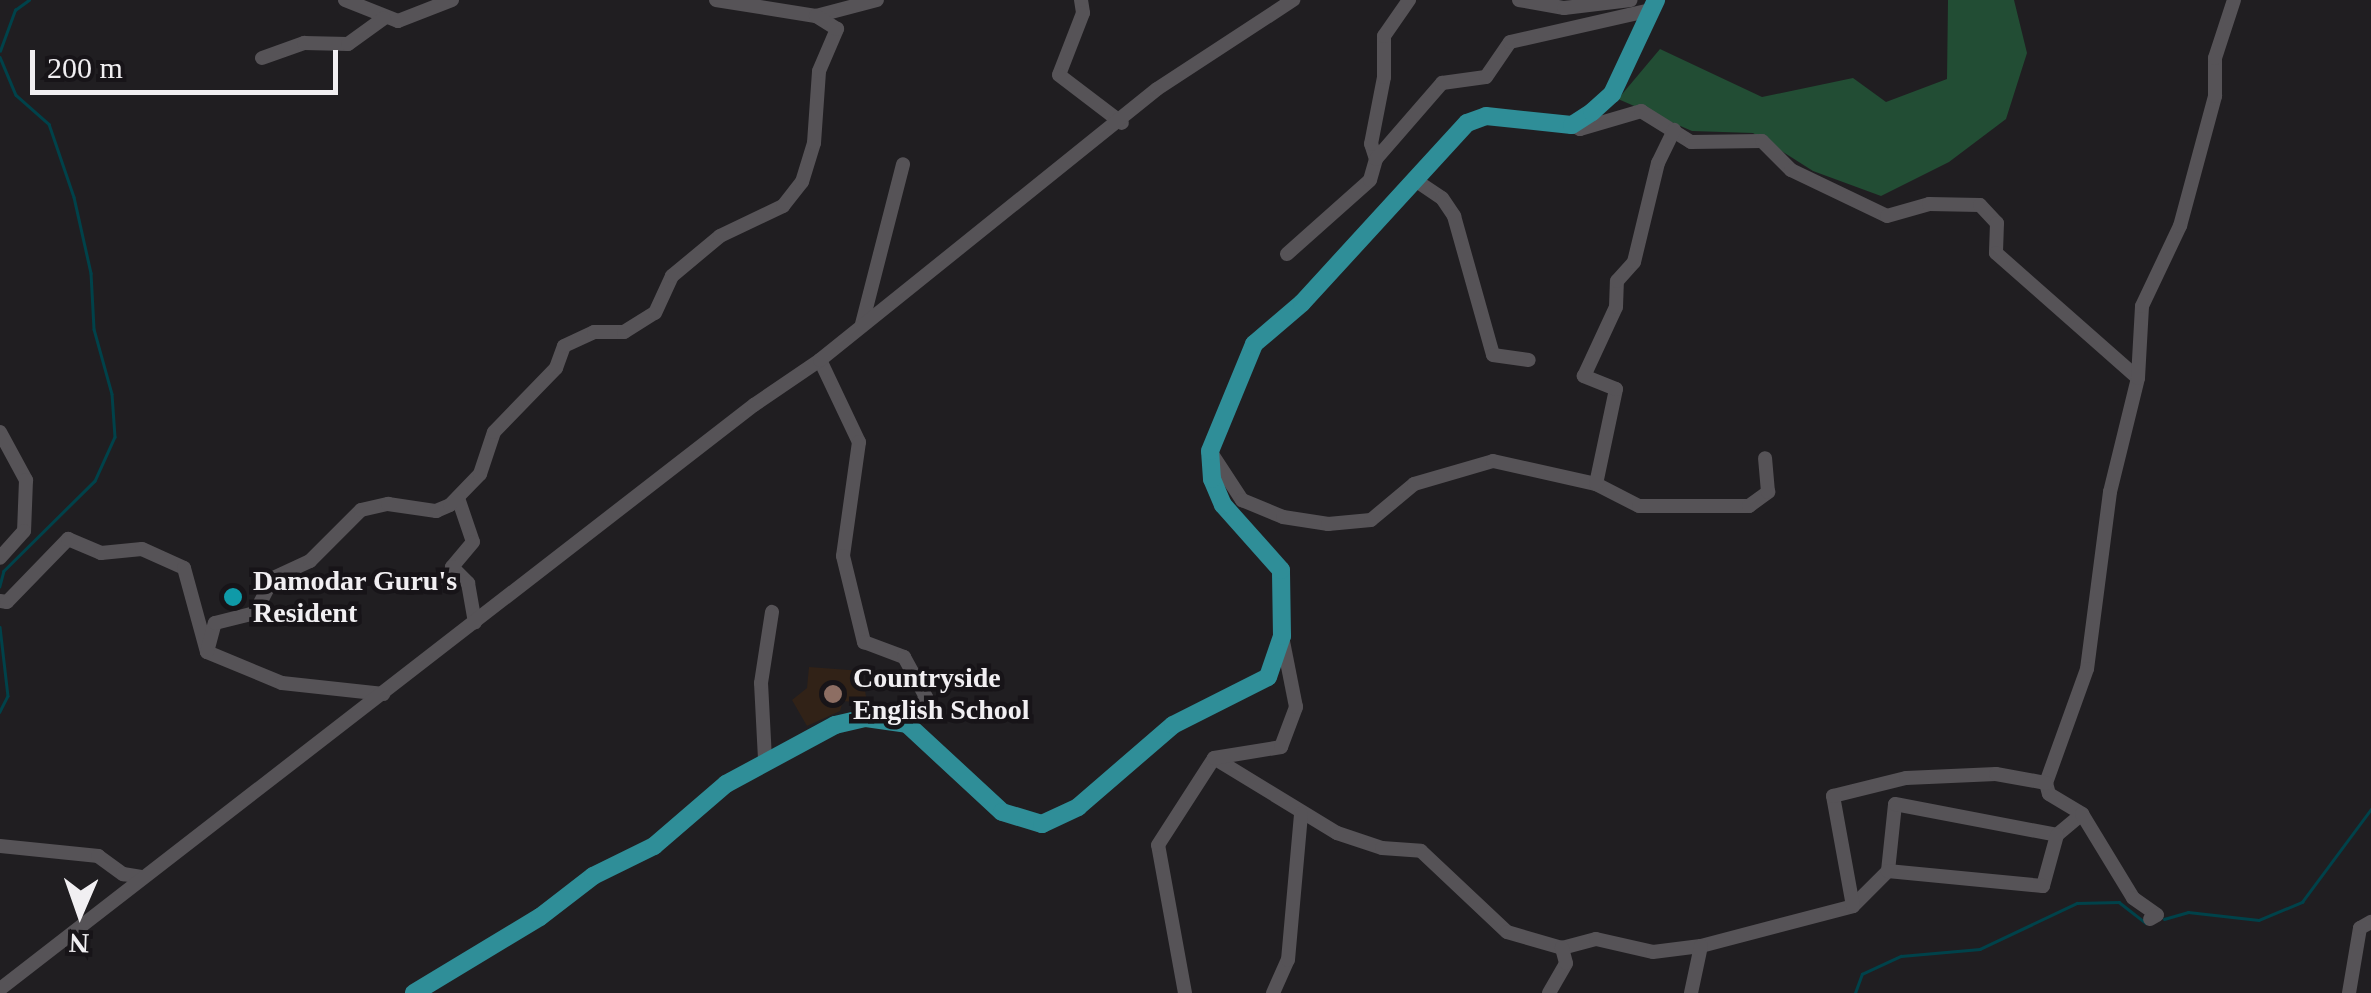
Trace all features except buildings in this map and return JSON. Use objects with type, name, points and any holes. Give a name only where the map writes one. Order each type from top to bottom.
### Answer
[{"type":"main road","points":[[414,993],[540,917],[593,876],[654,846],[766,759],[835,725],[866,718],[908,724],[1002,812],[1025,822],[1052,822],[1173,725],[1268,677],[1282,636],[1280,570],[1232,520],[1212,479],[1210,451],[1254,344],[1302,302],[1415,180],[1435,150],[1486,116],[1572,125],[1612,94],[1653,5]]},
{"type":"street","points":[[345,0],[398,21],[452,0]]},
{"type":"street","points":[[716,0],[816,16],[877,0]]},
{"type":"street","points":[[1081,0],[1083,12],[1059,75],[1122,123]]},
{"type":"street","points":[[0,989],[860,329],[1122,123],[1158,89],[1293,0]]},
{"type":"street","points":[[1376,159],[1371,144],[1384,77],[1384,36],[1409,0]]},
{"type":"street","points":[[1519,0],[1564,8],[1631,0]]},
{"type":"street","points":[[2150,919],[2157,914],[2133,898],[2082,814],[2049,794],[2046,783],[2087,669],[2110,492],[2138,378],[2142,306],[2180,226],[2214,96],[2215,58],[2234,0]]},
{"type":"street","points":[[1287,254],[1370,180],[1376,159],[1442,84],[1486,76],[1510,42],[1653,5]]},
{"type":"street","points":[[207,652],[215,623],[256,612],[273,578],[310,561],[362,510],[388,504],[436,512],[458,498],[480,474],[494,432],[556,368],[564,346],[594,332],[624,332],[655,312],[672,276],[720,236],[757,224],[793,196],[814,143],[819,71],[837,30],[816,16]]},
{"type":"street","points":[[262,58],[304,43],[348,44],[384,18]]},
{"type":"street","points":[[1572,125],[1580,129],[1642,111],[1691,142],[1762,141],[1791,170],[1888,216],[1930,204],[1980,205],[1997,223],[1996,253],[2138,378]]},
{"type":"street","points":[[1596,484],[1616,388],[1584,376],[1616,307],[1618,281],[1634,262],[1658,163],[1674,130]]},
{"type":"street","points":[[860,329],[904,164]]},
{"type":"street","points":[[1415,180],[1442,198],[1454,216],[1493,355],[1530,360]]},
{"type":"street","points":[[820,360],[859,442],[843,556],[864,642],[904,657],[926,697],[908,724]]},
{"type":"street","points":[[0,432],[26,480],[24,532],[0,558]]},
{"type":"street","points":[[1210,451],[1242,500],[1282,517],[1328,524],[1371,520],[1414,484],[1493,461],[1596,484],[1639,506],[1749,506],[1768,492],[1766,458]]},
{"type":"street","points":[[458,498],[473,542],[452,567],[468,583],[476,622]]},
{"type":"street","points":[[0,601],[7,602],[68,540],[101,554],[142,548],[184,568],[207,652]]},
{"type":"street","points":[[766,759],[761,683],[772,612]]},
{"type":"street","points":[[1185,993],[1158,845],[1214,758],[1281,746],[1296,708],[1282,636]]},
{"type":"street","points":[[207,652],[282,682],[382,694]]},
{"type":"street","points":[[1214,758],[1222,768],[1265,785],[1301,814],[1382,848],[1421,850],[1507,932],[1562,948],[1596,939],[1653,952],[1702,946],[1853,906],[1888,871],[1895,804],[2058,835]]},
{"type":"street","points":[[1853,906],[1833,796],[1906,778],[1996,774],[2046,783]]},
{"type":"street","points":[[1272,993],[1288,960],[1301,814]]},
{"type":"street","points":[[1888,871],[2043,886],[2058,835],[2082,814]]},
{"type":"street","points":[[0,846],[98,856],[124,874],[143,877]]},
{"type":"street","points":[[2348,993],[2360,928],[2371,922]]},
{"type":"street","points":[[1691,993],[1702,946]]},
{"type":"street","points":[[1549,993],[1566,964],[1562,948]]},
{"type":"shaded area","name":"Countryside English School","points":[[809,667],[862,671],[867,703],[843,701],[840,711],[807,726],[792,700],[807,688]]},
{"type":"green space","points":[[1948,0],[2014,0],[2027,53],[2006,119],[1949,162],[1881,196],[1813,171],[1753,133],[1692,131],[1618,99],[1660,49],[1762,97],[1853,78],[1886,102],[1947,79]]},
{"type":"waterway","points":[[0,51],[15,10],[29,0]]},
{"type":"waterway","points":[[0,57],[16,95],[49,124],[74,197],[91,273],[94,329],[112,394],[115,437],[95,481],[4,571],[0,586]]},
{"type":"waterway","points":[[0,627],[8,696],[0,712]]},
{"type":"waterway","points":[[2164,919],[2188,912],[2259,920],[2302,902],[2371,809]]},
{"type":"waterway","points":[[1855,993],[1862,974],[1901,956],[1980,949],[2077,903],[2119,902],[2146,923]]},
{"type":"place","name":"Damodar Guru's Resident","points":[[233,597]]},
{"type":"place","name":"Countryside English School","points":[[833,694]]}]
